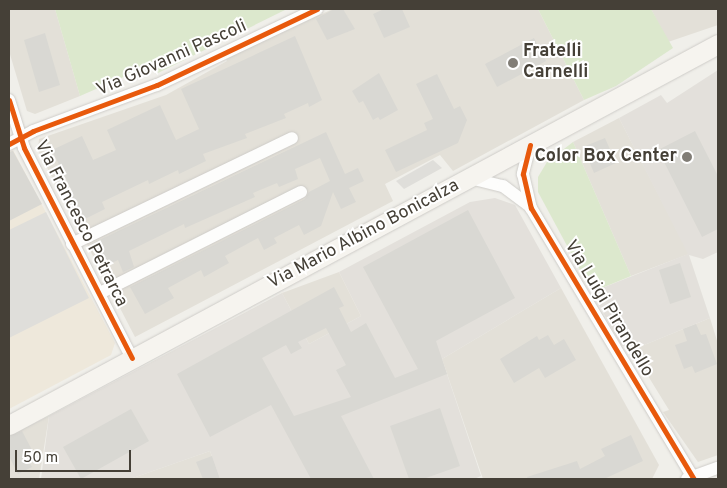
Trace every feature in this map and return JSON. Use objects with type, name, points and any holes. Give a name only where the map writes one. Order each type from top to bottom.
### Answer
[{"type":"main road","name":"Via Mario Albino Bonicalza","points":[[9,425],[718,44]]},
{"type":"street","name":"Via Giovanni Pascoli","points":[[9,144],[21,140],[33,131],[157,85],[317,9]]},
{"type":"street","name":"Via Francesco Petrarca","points":[[9,100],[21,140],[72,244],[100,293],[132,358]]},
{"type":"street","name":"Via Francesco Petrarca","points":[[72,244],[292,138]]},
{"type":"street","name":"Via Luigi Pirandello","points":[[530,145],[523,174],[532,208],[691,479]]},
{"type":"street","name":"Via Luigi Pirandello","points":[[470,178],[503,186],[532,208]]},
{"type":"street","name":"Via Francesco Petrarca","points":[[100,293],[301,192]]},
{"type":"street","points":[[691,479],[718,468]]},
{"type":"shaded area","points":[[9,9],[55,9],[80,96],[35,114],[27,111],[9,51]]},
{"type":"shaded area","points":[[333,9],[538,9],[584,100],[453,171],[440,155],[385,184],[393,201],[135,337],[38,150],[39,139],[166,95],[227,61],[225,57]]},
{"type":"shaded area","points":[[651,9],[717,9],[718,25],[668,42]]},
{"type":"shaded area","points":[[718,70],[718,252],[703,259],[689,255],[710,318],[632,350],[621,345],[592,292],[688,254],[619,118],[661,95],[667,103]]},
{"type":"shaded area","points":[[619,118],[689,254],[631,276],[573,142]]},
{"type":"shaded area","points":[[13,150],[115,343],[111,355],[9,409],[9,152]]},
{"type":"shaded area","points":[[433,160],[442,168],[404,189],[396,181]]},
{"type":"shaded area","points":[[495,198],[515,205],[561,288],[442,359],[481,476],[474,479],[220,479],[210,451],[130,479],[41,479],[49,416],[282,293],[309,344],[361,316],[339,272],[470,202]]},
{"type":"shaded area","points":[[46,212],[89,298],[9,338],[9,230]]},
{"type":"shaded area","points":[[339,272],[361,316],[309,344],[282,293]]},
{"type":"shaded area","points":[[561,288],[659,465],[652,479],[483,479],[442,359]]},
{"type":"shaded area","points":[[710,318],[718,344],[718,455],[698,462],[663,412],[669,410],[632,350]]},
{"type":"shaded area","points":[[49,416],[39,479],[9,479],[9,436]]},
{"type":"shaded area","points":[[210,451],[220,479],[130,479]]},
{"type":"green space","points":[[55,9],[287,9],[158,73],[151,65],[80,96]]},
{"type":"green space","points":[[538,9],[651,9],[673,48],[616,86],[584,100]]},
{"type":"green space","points":[[573,142],[631,276],[592,292],[538,192],[538,177],[547,162]]},
{"type":"building","points":[[334,9],[343,9],[355,29],[327,40],[316,19]]},
{"type":"building","points":[[384,9],[402,9],[410,27],[384,38],[373,14]]},
{"type":"building","points":[[45,33],[60,85],[39,92],[24,40]]},
{"type":"building","points":[[295,36],[322,100],[309,107],[308,103],[284,114],[286,118],[245,134],[247,138],[203,154],[206,161],[179,174],[178,170],[149,184],[148,180],[102,202],[105,209],[77,223],[64,195],[72,191],[52,150],[82,136],[93,160],[116,150],[107,130],[160,105],[176,140],[199,129],[181,89]]},
{"type":"building","points":[[534,38],[546,61],[497,87],[485,64]]},
{"type":"building","points":[[379,73],[398,110],[380,120],[378,117],[373,120],[363,101],[359,103],[352,91]]},
{"type":"building","points":[[437,74],[454,109],[460,106],[467,120],[458,143],[396,172],[385,150],[427,130],[424,123],[433,119],[416,84]]},
{"type":"building","points":[[695,131],[718,176],[718,229],[702,237],[658,150]]},
{"type":"building","points":[[326,132],[345,174],[358,168],[364,181],[349,188],[356,202],[341,209],[333,192],[321,226],[304,235],[299,225],[274,238],[277,243],[264,250],[258,238],[225,256],[229,263],[204,277],[201,270],[168,288],[174,298],[145,314],[130,287],[305,199],[309,192],[330,181],[320,158],[295,169],[298,179],[279,187],[277,183],[253,193],[255,197],[185,228],[184,224],[129,251],[134,267],[123,272],[118,260],[103,267],[91,244]]},
{"type":"building","points":[[605,138],[616,163],[594,173],[583,147]]},
{"type":"building","points":[[13,151],[42,204],[9,221],[9,152]]},
{"type":"building","points":[[468,210],[515,298],[436,341],[447,374],[341,416],[374,479],[311,479],[271,405],[210,437],[177,374],[334,287],[344,306],[339,308],[351,332],[366,323],[395,378],[418,369],[363,267]],"holes":[[[326,328],[346,365],[336,370],[351,397],[294,416],[262,358],[286,345],[291,354],[302,348],[298,342]]]},
{"type":"building","points":[[680,263],[691,297],[670,304],[659,270]]},
{"type":"building","points":[[696,324],[701,335],[706,334],[717,364],[695,373],[692,366],[684,369],[675,345],[687,341],[683,329]]},
{"type":"building","points":[[548,335],[554,345],[564,339],[576,360],[545,378],[539,368],[514,383],[500,359],[537,336],[539,340]]},
{"type":"building","points":[[440,408],[460,466],[423,479],[409,479],[390,426]]},
{"type":"building","points":[[131,409],[149,441],[81,479],[63,447]]},
{"type":"building","points":[[22,431],[32,450],[27,458],[32,467],[18,474],[9,456],[9,436]]},
{"type":"building","points":[[631,435],[643,461],[604,479],[528,479],[527,477],[577,461],[580,469],[605,456],[601,449]]},
{"type":"building","points":[[212,456],[220,479],[203,479],[196,462]]},
{"type":"cycle path","points":[[9,144],[33,131],[157,85],[317,9]]},
{"type":"cycle path","points":[[9,100],[24,148],[132,358]]},
{"type":"cycle path","points":[[530,145],[523,174],[531,208],[694,479]]},
{"type":"place","name":"Fratelli Carnelli","points":[[513,63]]},
{"type":"place","name":"Color Box Center","points":[[687,157]]}]
